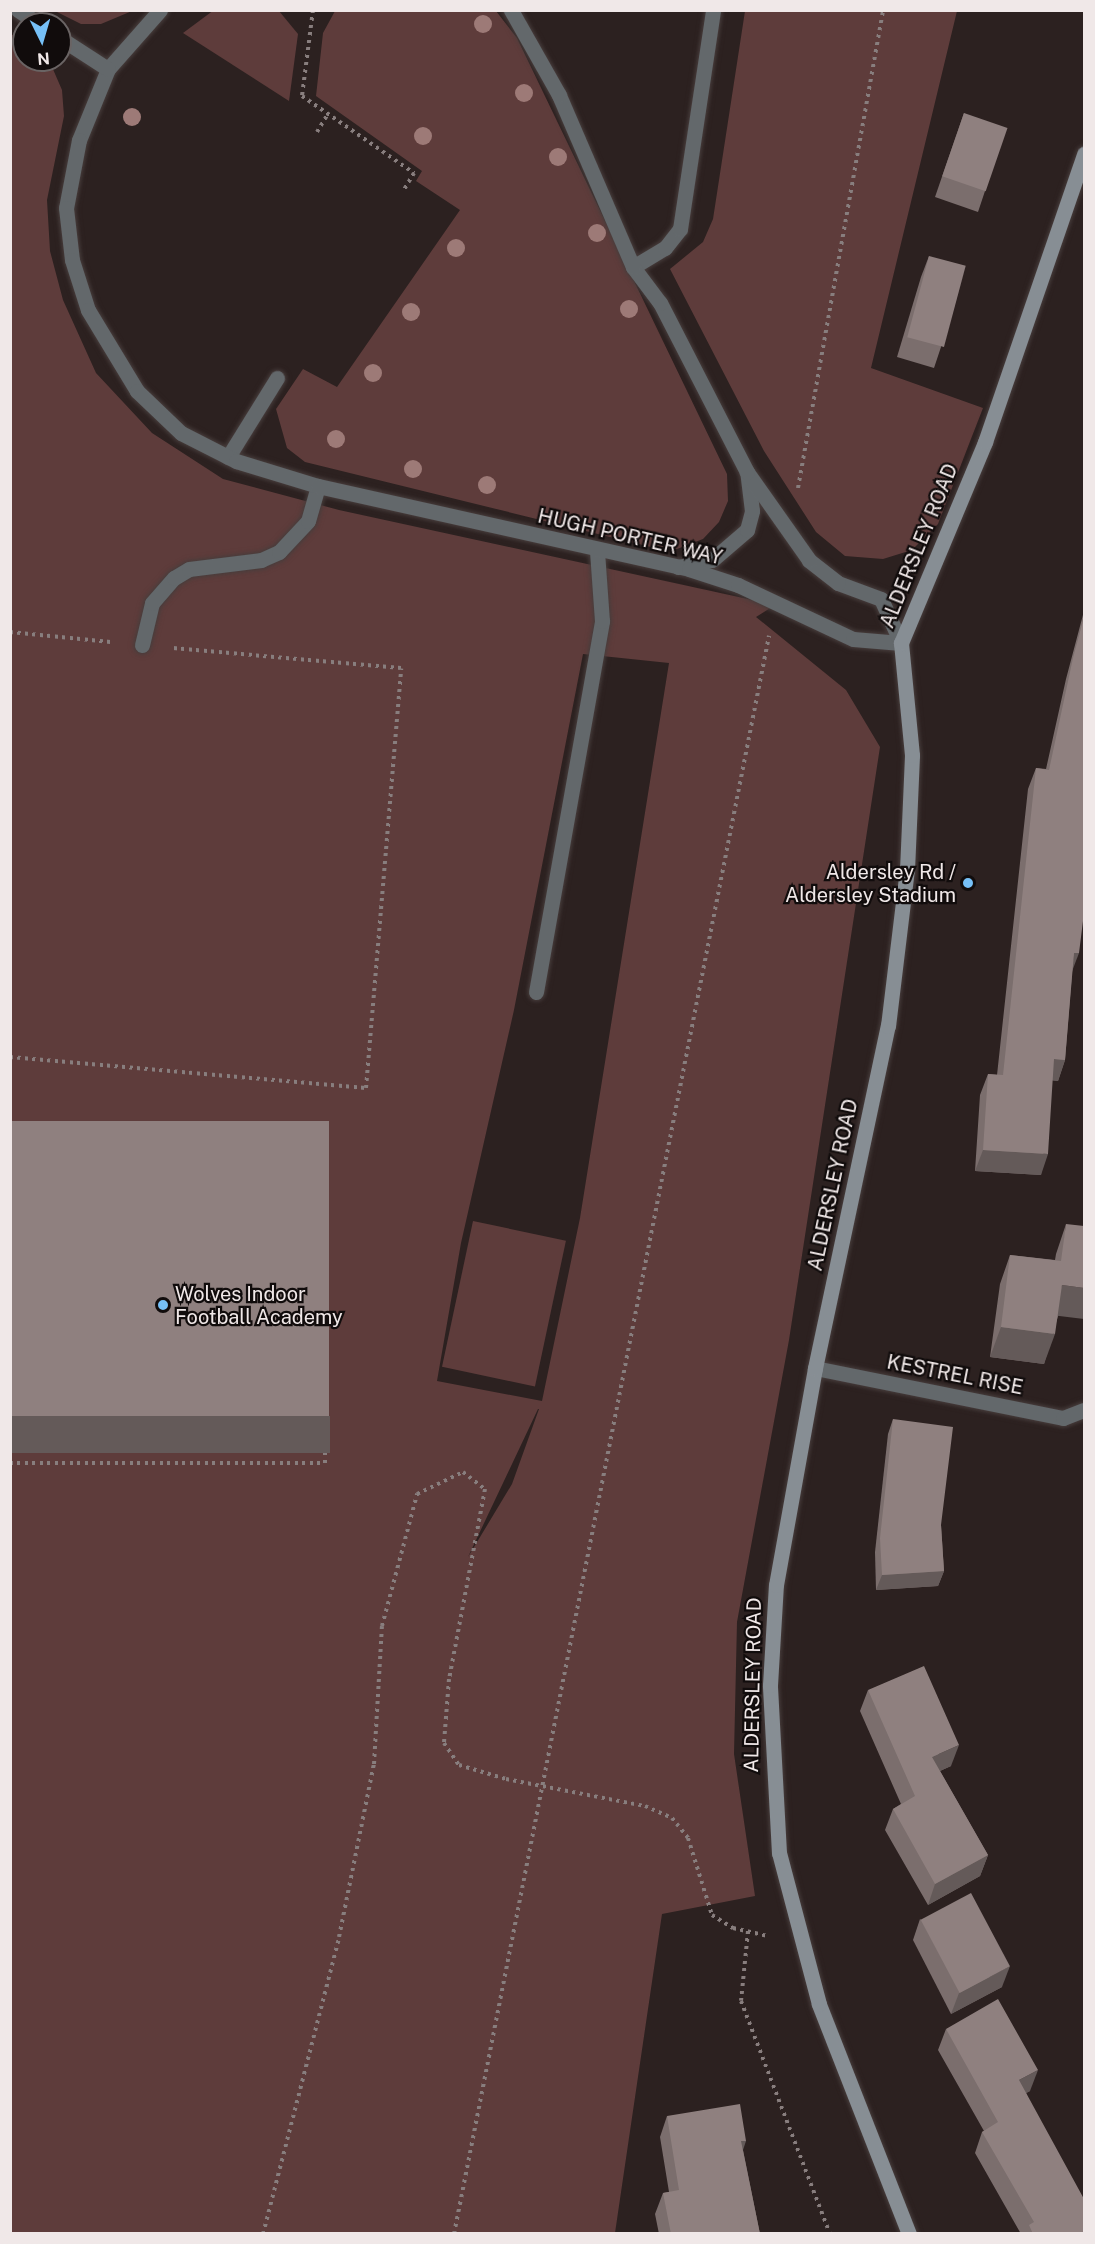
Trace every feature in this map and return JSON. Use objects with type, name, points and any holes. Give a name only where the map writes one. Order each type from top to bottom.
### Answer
[{"type":"street","name":"HUGH PORTER WAY","points":[[160,10],[108,69],[79,140],[66,208],[72,260],[88,310],[137,391],[181,433],[228,457],[318,486],[597,552],[678,567],[738,585],[775,606],[854,639],[901,643]]},
{"type":"street","points":[[511,10],[559,95],[633,267],[660,303],[747,472],[789,539],[838,583],[881,599],[901,643]]},
{"type":"street","points":[[633,267],[665,248],[680,229],[713,10]]},
{"type":"street","points":[[72,46],[108,69]]},
{"type":"street","name":"ALDERSLEY ROAD","points":[[909,2234],[799,1943],[779,1853],[770,1685],[776,1585],[815,1368],[888,1026],[907,870],[912,755],[901,643],[985,442],[1084,154]]},
{"type":"street","points":[[228,457],[277,378]]},
{"type":"street","points":[[678,567],[712,560],[747,530],[752,511],[747,472]]},
{"type":"street","points":[[142,645],[152,603],[174,578],[189,569],[261,560],[279,552],[308,521],[318,486]]},
{"type":"street","points":[[536,992],[602,621],[597,552]]},
{"type":"street","name":"KESTREL RISE","points":[[815,1368],[1063,1418],[1084,1410]]},
{"type":"path","points":[[313,10],[302,96],[414,173],[403,191]]},
{"type":"path","points":[[789,539],[883,10]]},
{"type":"path","points":[[317,132],[328,114]]},
{"type":"path","points":[[454,2234],[775,606]]},
{"type":"path","points":[[10,632],[401,668],[366,1088],[10,1057]]},
{"type":"path","points":[[10,1463],[325,1463],[325,1416]]},
{"type":"path","points":[[262,2234],[339,1937],[374,1764],[385,1615],[417,1494],[463,1472],[485,1489],[449,1679],[444,1743],[459,1765],[506,1779],[645,1806],[672,1818],[688,1838],[712,1915],[748,1931],[799,1943]]},
{"type":"path","points":[[748,1931],[741,2001],[830,2234]]},
{"type":"shaded area","points":[[214,10],[279,11],[298,34],[289,101],[183,33]]},
{"type":"shaded area","points":[[55,11],[132,11],[101,24],[81,24],[72,20],[72,12]]},
{"type":"shaded area","points":[[335,11],[496,11],[517,38],[727,474],[728,501],[719,522],[703,539],[677,549],[655,548],[305,462],[287,448],[276,409],[303,369],[337,387],[460,210],[416,181],[422,171],[316,96],[323,33]]},
{"type":"shaded area","points":[[745,11],[957,11],[871,368],[983,408],[938,524],[912,550],[883,559],[845,556],[816,532],[764,451],[670,269],[703,242],[713,219]]},
{"type":"shaded area","points":[[11,34],[12,72],[54,72],[62,90],[64,116],[47,200],[50,251],[63,300],[96,373],[152,433],[223,479],[339,510],[775,605],[756,617],[846,690],[880,747],[789,1340],[737,1622],[734,1754],[755,1896],[662,1914],[615,2233],[11,2233]],"holes":[[[583,654],[669,663],[580,1218],[542,1401],[437,1381],[461,1243],[514,1010]],[[539,1409],[512,1484],[468,1557]]]},
{"type":"shaded area","points":[[473,1221],[566,1241],[535,1386],[442,1367]]},
{"type":"building","points":[[964,113],[1007,128],[986,191],[942,176]]},
{"type":"building","points":[[929,256],[966,266],[944,347],[907,337]]},
{"type":"building","points":[[1084,617],[1084,913],[1079,953],[1074,953],[1065,1060],[1054,1059],[1048,1154],[983,1150],[988,1074],[1003,1075],[1036,768],[1049,770]]},
{"type":"building","name":"Wolves Indoor Football Academy","points":[[10,1121],[329,1121],[329,1416],[10,1416]]},
{"type":"building","points":[[1066,1224],[1084,1226],[1084,1288],[1062,1285],[1055,1334],[1001,1327],[1010,1255],[1061,1261]]},
{"type":"building","points":[[893,1419],[953,1427],[941,1525],[944,1571],[882,1575],[880,1538]]},
{"type":"building","points":[[924,1666],[959,1745],[932,1757],[988,1855],[935,1884],[893,1809],[915,1796],[868,1690]]},
{"type":"building","points":[[971,1893],[1010,1966],[960,1993],[921,1920]]},
{"type":"building","points":[[998,1999],[1038,2070],[1019,2080],[1084,2199],[1084,2234],[1033,2234],[1029,2225],[1034,2222],[982,2132],[998,2122],[946,2029]]},
{"type":"building","points":[[740,2104],[746,2141],[741,2141],[760,2234],[671,2234],[663,2193],[679,2190],[667,2116]]},
{"type":"place","name":"Aldersley Rd / Aldersley Stadium","points":[[968,883]]},
{"type":"place","name":"Wolves Indoor Football Academy","points":[[163,1305]]}]
